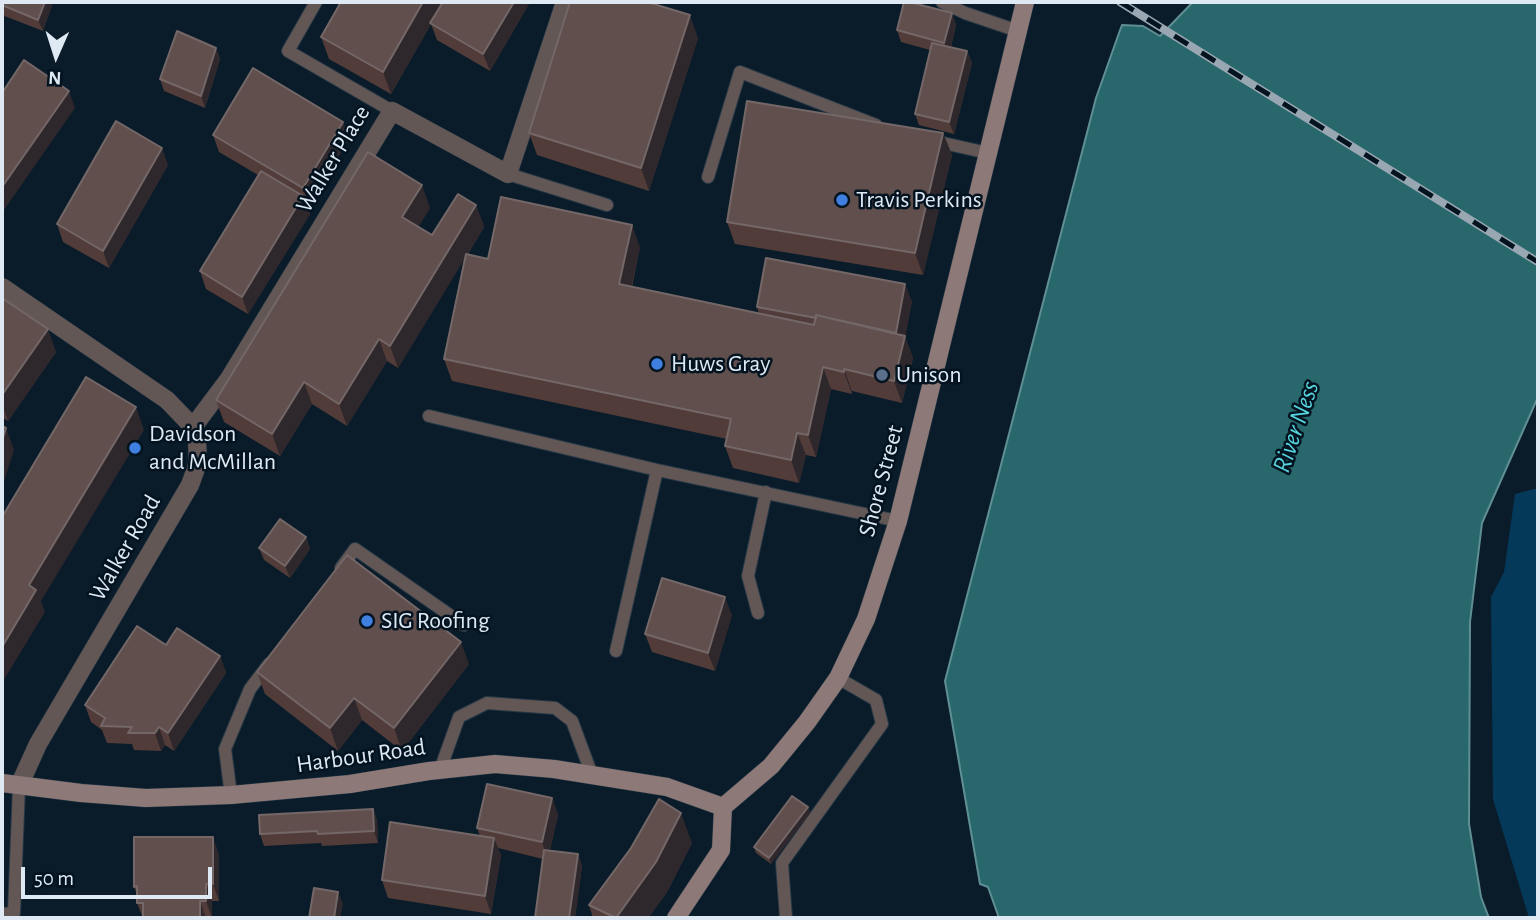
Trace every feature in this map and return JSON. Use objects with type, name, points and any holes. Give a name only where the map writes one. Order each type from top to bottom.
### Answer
[{"type":"street","points":[[508,174],[565,2]]},
{"type":"street","name":"Shore Street","points":[[723,807],[771,766],[807,722],[838,678],[866,619],[898,521],[1025,2]]},
{"type":"street","name":"Walker Place","points":[[193,427],[229,379],[392,111],[508,174]]},
{"type":"street","points":[[2,287],[167,400],[193,427]]},
{"type":"street","name":"Walker Road","points":[[10,785],[38,744],[190,485],[198,463],[197,440],[193,427]]},
{"type":"street","name":"Harbour Road","points":[[10,785],[146,798],[231,795],[350,784],[495,764],[554,769],[667,788],[723,807]]},
{"type":"street","points":[[676,918],[721,850],[723,807]]},
{"type":"lane","points":[[316,2],[288,51],[392,111]]},
{"type":"lane","points":[[942,2],[1018,31]]},
{"type":"lane","points":[[708,177],[740,72],[889,130]]},
{"type":"lane","points":[[926,139],[988,153]]},
{"type":"lane","points":[[508,174],[607,205]]},
{"type":"lane","points":[[429,416],[657,470],[898,521]]},
{"type":"lane","points":[[617,652],[657,470]]},
{"type":"lane","points":[[758,613],[748,576],[766,492]]},
{"type":"lane","points":[[331,581],[355,549],[464,625]]},
{"type":"lane","points":[[231,795],[225,749],[250,688],[274,656]]},
{"type":"lane","points":[[786,918],[782,863],[882,724],[876,700],[838,678]]},
{"type":"lane","points":[[440,770],[459,717],[487,703],[555,708],[572,721],[592,775]]},
{"type":"lane","points":[[2,914],[14,914],[10,785]]},
{"type":"shaded area","points":[[1538,488],[1538,918],[1529,918],[1493,799],[1491,597],[1504,572],[1515,494]]},
{"type":"water","name":"River Ness","points":[[1193,2],[1538,2],[1538,397],[1482,523],[1470,622],[1469,824],[1481,897],[1489,918],[999,918],[988,887],[980,884],[945,681],[1096,98],[1119,33],[1122,25],[1143,26],[1160,36]]},
{"type":"building","points":[[2,2],[45,2],[38,20],[2,5]]},
{"type":"building","points":[[341,2],[423,2],[383,72],[321,37]]},
{"type":"building","points":[[443,2],[514,2],[483,54],[430,23]]},
{"type":"building","points":[[570,2],[647,2],[690,15],[641,168],[529,133]]},
{"type":"building","points":[[904,2],[952,13],[944,43],[897,30]]},
{"type":"building","points":[[177,31],[216,48],[201,96],[160,79]]},
{"type":"building","points":[[932,43],[967,51],[949,122],[915,114]]},
{"type":"building","points":[[24,60],[69,91],[2,187],[2,93]]},
{"type":"building","points":[[253,68],[343,122],[303,188],[213,135]]},
{"type":"building","name":"Travis Perkins","points":[[747,101],[943,133],[915,253],[727,222]]},
{"type":"building","points":[[116,121],[162,148],[103,251],[57,224]]},
{"type":"building","points":[[368,152],[422,185],[402,217],[432,235],[458,194],[476,205],[390,346],[379,339],[339,404],[304,382],[272,434],[216,400]]},
{"type":"building","points":[[261,171],[303,196],[242,297],[200,271]]},
{"type":"building","name":"Huws Gray","points":[[501,197],[632,225],[619,284],[814,325],[816,315],[905,336],[894,381],[844,369],[844,372],[823,367],[808,435],[797,433],[791,460],[725,446],[731,419],[444,359],[466,254],[488,259]]},
{"type":"building","points":[[766,258],[905,284],[896,333],[816,315],[816,318],[757,307]]},
{"type":"building","points":[[2,298],[48,329],[2,395]]},
{"type":"building","points":[[86,377],[136,407],[29,585],[36,590],[2,647],[2,517]]},
{"type":"building","points":[[280,519],[306,537],[285,566],[259,548]]},
{"type":"building","name":"SIG Roofing","points":[[347,555],[461,642],[394,728],[354,698],[330,728],[257,672]]},
{"type":"building","points":[[662,578],[725,597],[708,653],[645,634]]},
{"type":"building","points":[[137,626],[166,645],[177,628],[220,656],[168,733],[159,727],[155,733],[128,733],[132,727],[101,726],[105,718],[85,705]]},
{"type":"building","points":[[487,784],[552,798],[542,842],[477,828]]},
{"type":"building","points":[[792,796],[808,807],[769,858],[754,847]]},
{"type":"building","points":[[659,799],[681,813],[656,862],[616,918],[589,905],[631,848]]},
{"type":"building","points":[[373,809],[374,831],[260,834],[259,815]]},
{"type":"building","points":[[390,822],[494,838],[485,896],[382,880]]},
{"type":"building","points":[[134,837],[213,837],[213,884],[206,884],[206,901],[200,901],[200,918],[143,918],[143,903],[137,903],[137,886],[134,887]]},
{"type":"building","points":[[544,850],[578,854],[569,918],[535,918]]},
{"type":"building","points":[[314,888],[338,892],[334,918],[309,918]]},
{"type":"railway","points":[[1120,2],[1538,262]]},
{"type":"place","name":"Travis Perkins","points":[[842,200]]},
{"type":"place","name":"Huws Gray","points":[[657,364]]},
{"type":"place","name":"Unison","points":[[882,375]]},
{"type":"place","name":"Davidson and McMillan","points":[[135,448]]},
{"type":"place","name":"SIG Roofing","points":[[367,621]]}]
